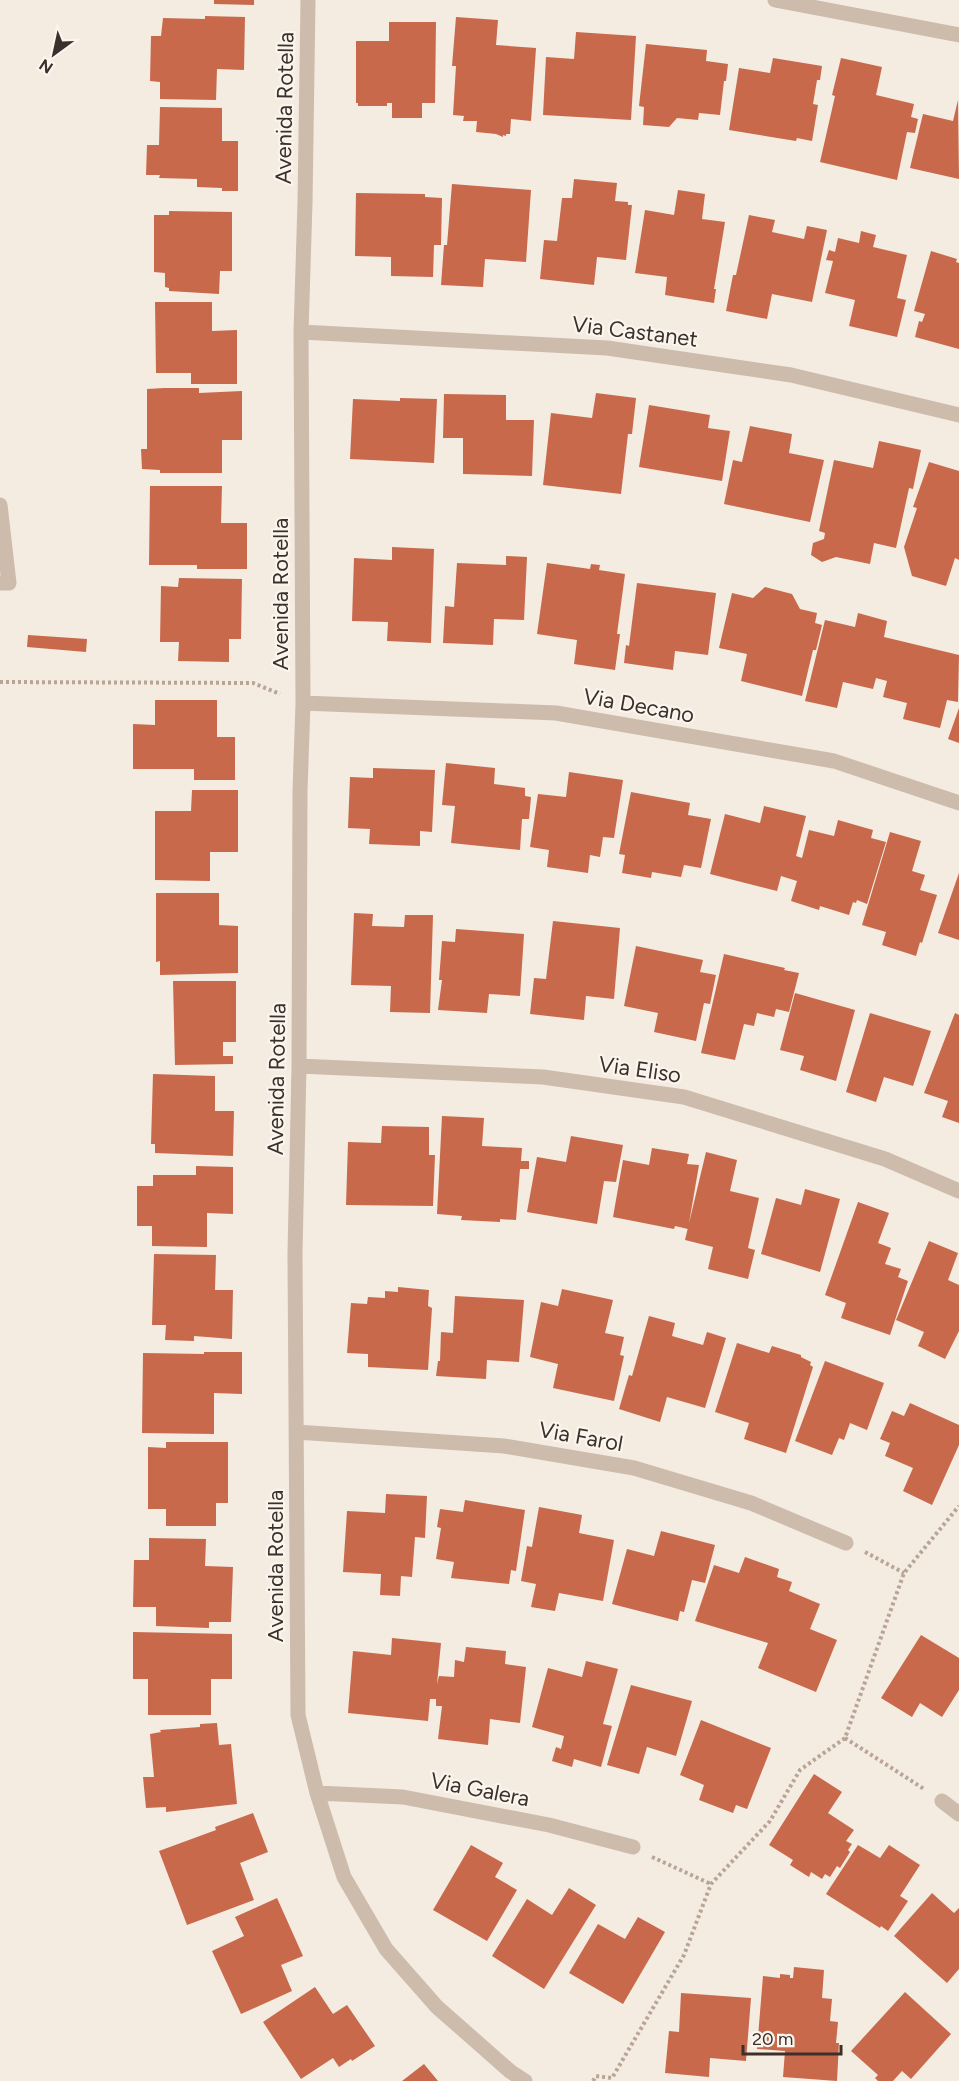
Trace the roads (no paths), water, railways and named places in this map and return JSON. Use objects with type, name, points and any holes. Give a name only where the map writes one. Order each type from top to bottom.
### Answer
[{"type":"street","name":"Avenida Rotella","points":[[308,0],[301,332],[303,703],[295,1254],[298,1714],[317,1793],[344,1877],[386,1949],[437,2007],[525,2081]]},
{"type":"street","points":[[775,0],[959,35]]},
{"type":"street","name":"Via Castanet","points":[[301,332],[607,348],[791,375],[959,415]]},
{"type":"street","points":[[0,505],[9,583],[0,583]]},
{"type":"street","name":"Via Decano","points":[[303,703],[556,713],[834,761],[959,803]]},
{"type":"street","name":"Via Eliso","points":[[299,1066],[543,1077],[684,1097],[885,1159],[959,1191]]},
{"type":"street","name":"Via Farol","points":[[296,1432],[504,1446],[634,1468],[750,1503],[846,1542]]},
{"type":"street","name":"Via Galera","points":[[317,1793],[403,1797],[549,1825],[633,1847]]},
{"type":"street","points":[[942,1801],[959,1814]]}]
